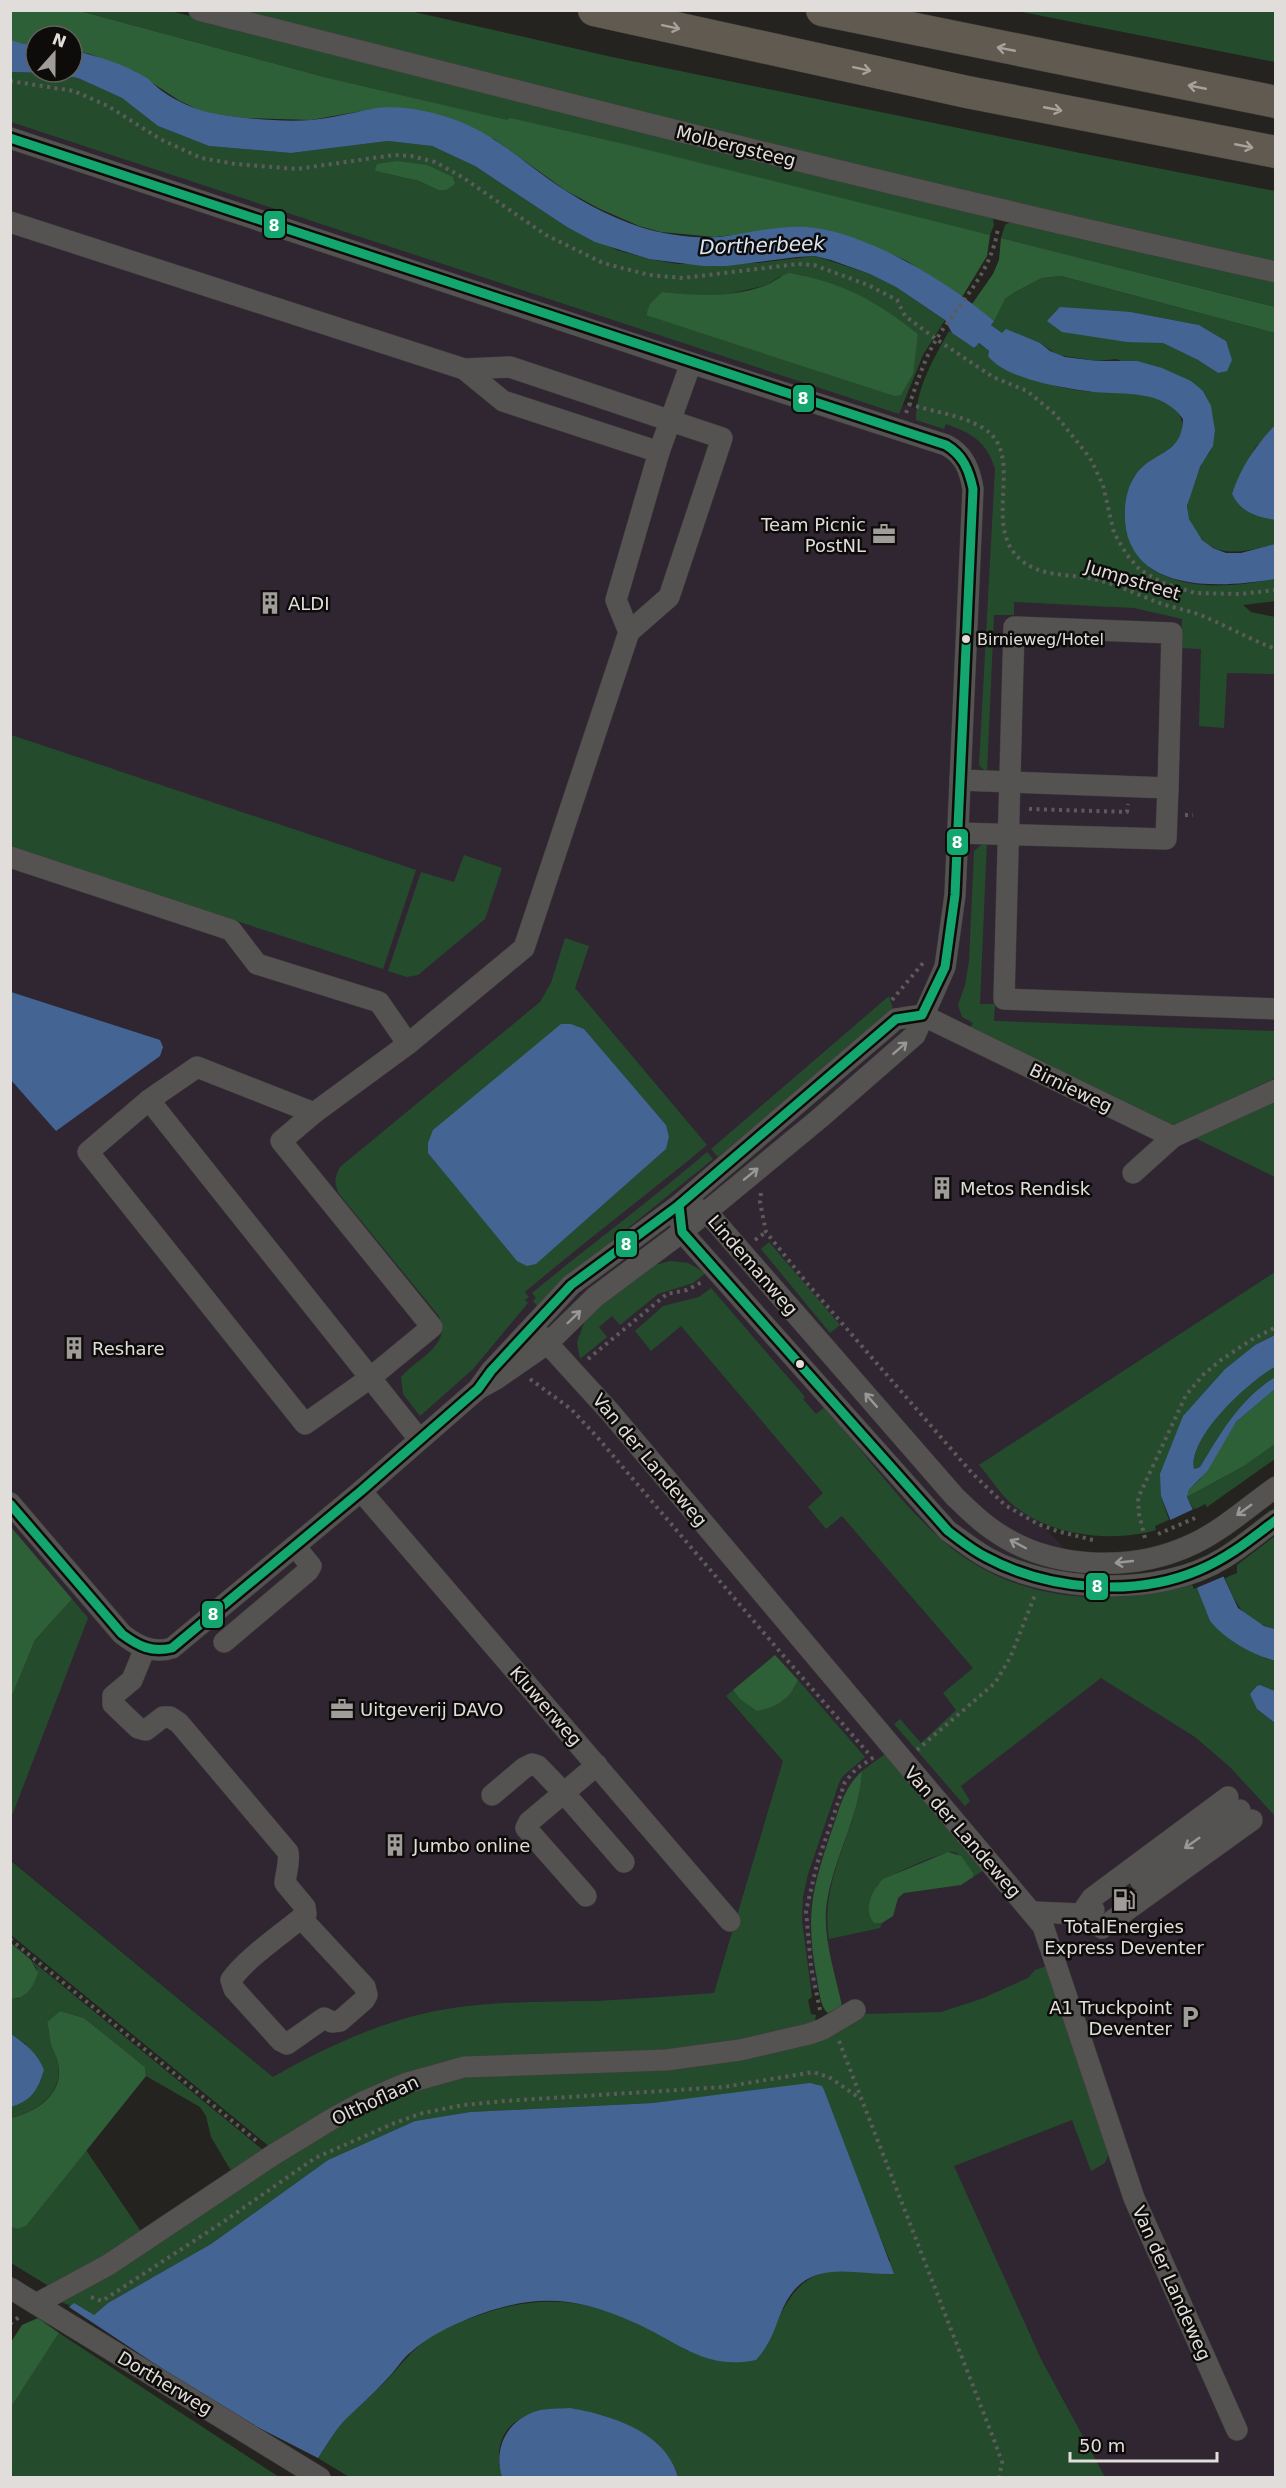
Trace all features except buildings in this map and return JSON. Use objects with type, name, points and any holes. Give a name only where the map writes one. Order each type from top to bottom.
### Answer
[{"type":"highway","points":[[594,10],[967,92],[1275,152]]},
{"type":"highway","points":[[822,10],[1275,102]]},
{"type":"street","name":"Molbergsteeg","points":[[199,10],[699,137],[1002,210],[1275,272]]},
{"type":"street","points":[[10,138],[946,445],[958,453],[966,463],[973,489],[955,895],[947,956],[915,1035],[820,1118],[682,1232],[595,1297],[548,1343],[478,1389]]},
{"type":"street","points":[[10,222],[464,369],[510,367],[722,438],[669,597],[629,632],[525,948],[408,1044],[314,1113],[281,1141],[432,1327],[370,1378],[305,1424],[88,1152],[149,1100],[197,1067],[314,1113]]},
{"type":"street","points":[[629,632],[616,600],[659,452],[691,363]]},
{"type":"street","points":[[464,369],[503,401],[659,452]]},
{"type":"street","points":[[958,833],[1010,835],[1166,839],[1172,633],[1014,627],[1011,808],[1010,835],[1004,999],[1275,1009]]},
{"type":"street","points":[[960,780],[1168,788]]},
{"type":"street","points":[[10,857],[231,930],[257,964],[379,1002],[408,1044]]},
{"type":"street","points":[[10,1503],[122,1634],[145,1648],[167,1649],[181,1643],[478,1389],[571,1285],[679,1205],[896,1020],[922,1015]]},
{"type":"street","name":"Birnieweg","points":[[922,1015],[1173,1137]]},
{"type":"street","points":[[1133,1173],[1173,1137],[1275,1090]]},
{"type":"street","points":[[149,1100],[419,1440]]},
{"type":"street","name":"Lindemanweg","points":[[1275,1487],[1208,1524],[1174,1552],[1141,1560],[1094,1564],[1028,1549],[993,1531],[955,1497],[706,1211],[679,1205],[682,1232],[948,1531],[986,1557],[1041,1577],[1074,1584],[1116,1586],[1184,1576],[1223,1559],[1275,1520]]},
{"type":"street","name":"Van der Landeweg","points":[[532,1326],[574,1371],[1043,1926],[1134,2198],[1237,2430]]},
{"type":"street","name":"Kluwerweg","points":[[361,1491],[730,1921]]},
{"type":"street","points":[[224,1642],[308,1571],[311,1566],[295,1546]]},
{"type":"street","points":[[145,1648],[132,1680],[113,1696],[112,1704],[138,1728],[146,1730],[163,1717],[171,1717],[179,1723],[288,1852],[290,1860],[286,1869],[285,1883],[305,1907],[306,1914],[301,1918],[236,1973],[231,1980],[234,1989],[281,2041],[287,2044],[324,2018],[332,2022],[340,2021],[367,1995],[365,1987],[301,1918]]},
{"type":"street","points":[[492,1795],[532,1764],[538,1766],[564,1792],[624,1862]]},
{"type":"street","points":[[586,1896],[526,1828],[529,1822],[597,1766]]},
{"type":"street","points":[[1033,1912],[1081,1914],[1102,1928],[1240,1809],[1092,1898],[1081,1914]]},
{"type":"street","name":"Olthoflaan","points":[[36,2304],[68,2289],[108,2265],[273,2155],[332,2119],[387,2090],[464,2067],[666,2060],[751,2048],[794,2039],[827,2026],[855,2010]]},
{"type":"street","name":"Dortherweg","points":[[10,2288],[320,2478]]},
{"type":"path","points":[[10,81],[74,91],[108,106],[160,140],[201,158],[235,164],[297,169],[394,155],[411,156],[435,162],[462,177],[500,205],[566,246],[603,263],[648,275],[683,278],[798,264],[814,265],[868,285],[897,300],[905,316],[936,339],[993,377],[1027,392],[1055,414],[1090,458],[1103,485],[1114,533],[1126,555],[1140,570],[1163,583],[1195,593],[1219,595],[1262,593],[1275,590]]},
{"type":"path","points":[[936,339],[974,288],[992,257],[1002,210]]},
{"type":"path","name":"Jumpstreet","points":[[936,339],[919,375],[909,404],[982,427],[998,441],[1005,472],[1002,504],[1004,532],[1012,552],[1029,566],[1043,572],[1089,578],[1131,590],[1157,602],[1203,616],[1275,649]]},
{"type":"path","points":[[1011,808],[1127,812],[1128,798]]},
{"type":"path","points":[[1167,814],[1193,815]]},
{"type":"path","name":"Lindemanweg","points":[[740,1251],[766,1232],[807,1283],[972,1473],[994,1495],[1005,1505],[1038,1524],[1093,1541]]},
{"type":"path","points":[[574,1371],[654,1303],[667,1294],[695,1287],[717,1269]]},
{"type":"path","points":[[1145,1538],[1138,1498],[1186,1395],[1204,1374],[1221,1360],[1275,1327]]},
{"type":"path","name":"Van der Landeweg","points":[[550,1393],[571,1409],[598,1438],[788,1662],[873,1758],[856,1769],[842,1788],[816,1864],[808,1897],[807,1933],[827,2026]]},
{"type":"path","points":[[1164,1531],[1208,1524]]},
{"type":"path","points":[[903,1762],[995,1683],[1010,1658],[1027,1619],[1041,1577]]},
{"type":"path","points":[[10,1939],[273,2155]]},
{"type":"path","points":[[827,2026],[861,2099],[994,2440],[1002,2462],[999,2478]]},
{"type":"path","points":[[68,2289],[102,2301],[315,2158],[423,2113],[463,2105],[505,2101],[724,2087],[813,2072],[829,2077],[861,2099]]},
{"type":"shaded area","points":[[11,112],[968,426],[1275,631],[1275,1289],[988,1469],[1140,1627],[1215,1743],[1275,1805],[1275,2477],[1105,2477],[1041,2359],[883,2037],[825,1989],[713,2000],[328,2056],[273,2077],[11,1860],[11,1809],[85,1623],[11,1544]]},
{"type":"green space","points":[[10,11],[80,11],[324,77],[507,120],[510,118],[624,144],[990,235],[987,256],[962,297],[907,261],[864,242],[836,233],[808,227],[715,237],[661,232],[639,226],[565,190],[494,139],[373,109],[311,120],[246,118],[215,114],[199,110],[180,101],[134,71],[84,53],[84,24],[24,24],[24,45],[11,40]]},
{"type":"green space","points":[[80,11],[170,11],[992,215],[994,225],[990,235],[324,77]]},
{"type":"green space","points":[[235,11],[410,11],[612,57],[1275,191],[1275,265],[1107,227]]},
{"type":"green space","points":[[1017,11],[1275,11],[1275,62]]},
{"type":"green space","points":[[11,72],[24,72],[24,84],[84,84],[84,81],[122,98],[158,126],[209,146],[291,153],[388,141],[432,146],[475,166],[567,227],[617,250],[649,259],[678,264],[758,263],[815,256],[870,274],[896,287],[945,320],[923,355],[899,414],[11,122]],"holes":[[[375,171],[442,172],[455,180],[438,190],[419,181]],[[799,275],[834,285],[889,312],[918,334],[915,354],[894,396],[646,314],[662,292],[692,297],[725,295],[767,285],[779,277]]]},
{"type":"green space","points":[[397,161],[427,165],[453,177],[455,184],[446,190],[438,190],[419,181],[375,171],[377,164]]},
{"type":"green space","points":[[1012,221],[1275,280],[1275,307],[1001,238],[1005,225]]},
{"type":"green space","points":[[1001,238],[1275,307],[1275,333],[1061,276],[1042,278],[1015,292],[1005,299],[994,321],[972,304],[993,274],[999,260]]},
{"type":"green space","points":[[789,273],[826,282],[858,294],[918,334],[913,374],[901,395],[894,396],[646,315],[650,304],[662,292],[701,295],[739,293],[764,286]]},
{"type":"green space","points":[[1061,276],[1275,333],[1275,425],[1255,448],[1232,494],[1235,500],[1250,513],[1275,520],[1275,544],[1252,550],[1230,552],[1220,550],[1210,546],[1202,539],[1191,523],[1187,510],[1189,499],[1200,468],[1212,447],[1214,437],[1213,417],[1203,391],[1116,359],[1097,361],[1058,355],[1040,343],[1003,334],[991,325],[1005,299],[1042,278]],"holes":[[[1131,312],[1199,325],[1226,341],[1218,373],[1198,360],[1163,343]]]},
{"type":"green space","points":[[949,331],[974,348],[978,343],[989,351],[988,356],[1039,380],[1077,390],[1139,394],[1160,400],[1180,416],[1182,428],[1179,441],[1142,468],[1127,494],[1125,522],[1135,550],[1155,571],[1183,582],[1214,586],[1275,579],[1275,601],[1243,605],[1251,612],[1275,617],[1275,674],[1227,673],[1224,728],[1199,726],[1201,649],[1181,648],[1182,619],[1134,608],[1014,602],[1014,615],[994,615],[987,773],[979,765],[995,469],[988,452],[971,435],[946,424],[944,429],[916,420],[922,385]]},
{"type":"green space","points":[[11,735],[416,870],[383,969],[11,847]]},
{"type":"green space","points":[[987,840],[980,1004],[995,1004],[994,1021],[1275,1031],[1275,1078],[1171,1127],[970,1028],[973,1023],[962,1017],[958,1005],[965,985],[969,961],[974,851]]},
{"type":"green space","points":[[464,855],[502,868],[485,919],[418,975],[407,977],[388,971],[421,872],[454,882]]},
{"type":"green space","points":[[565,938],[589,946],[575,988],[707,1145],[525,1292],[529,1297],[525,1300],[528,1303],[473,1369],[420,1416],[403,1394],[401,1377],[437,1343],[442,1326],[439,1316],[340,1195],[336,1185],[337,1175],[340,1167],[540,1002],[551,983]],"holes":[[[571,1024],[584,1029],[665,1124],[669,1137],[666,1149],[537,1263],[527,1266]]]},
{"type":"green space","points":[[889,996],[893,1009],[718,1157],[711,1149]]},
{"type":"green space","points":[[1275,1098],[1275,1177],[1195,1138]]},
{"type":"green space","points":[[707,1152],[713,1159],[612,1241],[613,1243],[538,1307],[533,1301],[536,1298],[532,1293]]},
{"type":"green space","points":[[769,1242],[840,1325],[830,1333],[761,1249]]},
{"type":"green space","points":[[670,1261],[688,1263],[706,1273],[693,1283],[658,1294],[620,1325],[612,1316],[599,1327],[607,1337],[580,1359],[577,1342],[586,1318],[648,1267]]},
{"type":"green space","points":[[1275,1272],[1275,1335],[1255,1345],[1225,1369],[1183,1416],[1161,1496],[1169,1520],[1155,1526],[1156,1530],[1139,1534],[1101,1536],[1062,1530],[1027,1515],[1012,1504],[979,1465]]},
{"type":"green space","points":[[711,1288],[805,1397],[803,1399],[816,1414],[825,1407],[910,1509],[942,1540],[970,1561],[999,1577],[1030,1588],[1063,1595],[1129,1596],[1163,1592],[1196,1584],[1210,1621],[1265,1658],[1275,1661],[1275,1691],[1260,1685],[1257,1709],[1275,1723],[1275,1816],[1230,1767],[1195,1737],[1101,1678],[961,1786],[970,1801],[965,1806],[894,1724],[900,1719],[921,1743],[956,1710],[943,1693],[973,1668],[842,1516],[826,1529],[808,1507],[823,1493],[681,1326],[651,1351],[635,1331],[663,1306],[699,1297]]},
{"type":"green space","points":[[1275,1367],[1275,1377],[1241,1406],[1200,1467],[1194,1469],[1195,1456],[1200,1442],[1210,1426],[1236,1397]]},
{"type":"green space","points":[[1275,1389],[1275,1444],[1244,1466],[1187,1497],[1189,1490],[1200,1479],[1236,1422]]},
{"type":"green space","points":[[1275,1444],[1275,1459],[1207,1507],[1205,1504],[1194,1510],[1187,1497],[1244,1466]]},
{"type":"green space","points":[[11,1527],[72,1599],[35,1640],[11,1698]]},
{"type":"green space","points":[[1275,1536],[1275,1629],[1255,1621],[1242,1611],[1225,1578],[1237,1573],[1237,1565]]},
{"type":"green space","points":[[72,1599],[88,1618],[11,1818],[11,1698],[35,1640]]},
{"type":"green space","points":[[775,1655],[798,1680],[782,1701],[757,1711],[740,1699],[733,1690]]},
{"type":"green space","points":[[798,1680],[865,1757],[842,1777],[839,1783],[808,1874],[803,1897],[802,1921],[812,1997],[808,2000],[811,2014],[816,2015],[814,2026],[694,2052],[495,2060],[270,2147],[11,1935],[10,1860],[273,2077],[354,2036],[397,2021],[441,2010],[499,2003],[596,2001],[714,1993],[783,1761],[726,1696],[733,1690],[740,1699],[794,1689]]},
{"type":"green space","points":[[885,1754],[984,1870],[973,1877],[973,1873],[957,1853],[953,1852],[914,1865],[877,1885],[874,1923],[882,1923],[880,1928],[829,1939],[827,1916],[834,1874],[854,1814],[862,1771]]},
{"type":"green space","points":[[862,1771],[857,1803],[836,1865],[826,1909],[829,1951],[842,2006],[828,2013],[820,1998],[813,1956],[811,1918],[813,1901],[820,1867],[841,1804],[847,1790]]},
{"type":"green space","points":[[948,1852],[961,1856],[973,1873],[973,1877],[961,1885],[904,1893],[898,1898],[893,1916],[882,1923],[874,1923],[869,1912],[870,1900],[883,1879]]},
{"type":"green space","points":[[11,1943],[31,1960],[38,1973],[34,1983],[25,1994],[11,1999]]},
{"type":"green space","points":[[31,1960],[263,2150],[233,2170],[230,2169],[211,2137],[206,2116],[200,2107],[146,2076],[145,2067],[84,2018],[60,2011],[47,2022],[51,2045],[58,2063],[57,2084],[46,2100],[38,2106],[11,2118],[11,2107],[24,2102],[33,2094],[44,2070],[26,2044],[11,2034],[11,1999],[18,1999],[37,1969]]},
{"type":"green space","points":[[1047,1966],[1109,2153],[1105,2163],[1091,2171],[1072,2120],[954,2166],[1041,2359],[1105,2477],[678,2477],[664,2451],[638,2431],[606,2417],[572,2410],[540,2412],[515,2423],[500,2444],[502,2477],[349,2477],[318,2458],[344,2421],[387,2380],[405,2359],[432,2335],[452,2324],[503,2308],[531,2303],[559,2302],[585,2305],[611,2312],[637,2322],[688,2351],[778,2320],[796,2291],[818,2274],[845,2270],[879,2274],[890,2261],[816,2084],[653,2103],[470,2112],[415,2121],[328,2160],[211,2244],[108,2303],[94,2315],[61,2302],[311,2136],[448,2075],[632,2065],[865,2014],[941,2012],[981,1999],[1028,1978],[1035,1970]]},
{"type":"green space","points":[[60,2011],[84,2018],[145,2067],[146,2076],[26,2226],[18,2229],[11,2227],[11,2118],[39,2106],[53,2092],[57,2084],[58,2063],[51,2045],[47,2022]]},
{"type":"green space","points":[[86,2150],[144,2236],[57,2291],[11,2263],[11,2227],[18,2229],[26,2226]]},
{"type":"green space","points":[[38,2318],[59,2333],[11,2407],[11,2342],[22,2325]]},
{"type":"green space","points":[[59,2333],[279,2477],[11,2478],[11,2407]]},
{"type":"water","points":[[11,40],[24,44],[24,72],[11,72]]},
{"type":"water","name":"Dortherbeek","points":[[84,53],[129,69],[147,78],[181,102],[202,111],[217,114],[264,120],[300,121],[390,107],[421,110],[441,115],[464,123],[489,136],[580,199],[615,218],[640,227],[689,237],[719,237],[786,227],[808,227],[832,231],[882,249],[954,291],[994,321],[991,325],[1002,333],[1006,329],[1040,343],[1050,351],[1065,357],[1097,361],[1137,361],[1162,368],[1191,381],[1203,391],[1211,406],[1215,430],[1213,446],[1200,467],[1187,506],[1189,519],[1202,540],[1226,553],[1241,553],[1275,544],[1275,579],[1233,584],[1187,582],[1166,576],[1148,566],[1134,550],[1125,522],[1127,495],[1135,476],[1142,468],[1172,447],[1177,440],[1183,419],[1174,409],[1154,398],[1142,395],[1067,388],[1037,382],[1008,371],[988,356],[989,351],[979,343],[974,348],[952,333],[945,320],[896,287],[870,274],[815,256],[727,266],[703,266],[649,259],[595,242],[567,227],[475,166],[432,146],[388,141],[291,153],[209,146],[158,126],[122,98],[84,81]]},
{"type":"water","points":[[1060,307],[1131,312],[1199,325],[1226,341],[1232,360],[1227,371],[1218,373],[1198,360],[1163,343],[1127,342],[1062,332],[1047,321]]},
{"type":"water","points":[[1275,425],[1275,520],[1250,513],[1235,500],[1232,494],[1250,457]]},
{"type":"water","points":[[11,992],[160,1040],[163,1047],[160,1056],[56,1131],[11,1080]]},
{"type":"water","points":[[561,1024],[571,1024],[584,1029],[666,1125],[669,1137],[666,1149],[536,1264],[527,1266],[517,1261],[428,1153],[428,1143],[433,1130]]},
{"type":"water","points":[[1275,1335],[1275,1367],[1236,1397],[1210,1426],[1200,1442],[1195,1456],[1194,1469],[1200,1467],[1241,1406],[1275,1377],[1275,1389],[1236,1422],[1208,1470],[1189,1490],[1187,1497],[1238,1608],[1264,1626],[1275,1629],[1275,1661],[1240,1646],[1210,1621],[1161,1496],[1160,1474],[1183,1416],[1225,1369],[1255,1345]]},
{"type":"water","points":[[1260,1685],[1275,1691],[1275,1723],[1257,1709],[1250,1694]]},
{"type":"water","points":[[11,2034],[31,2049],[44,2070],[33,2094],[24,2102],[11,2107]]},
{"type":"water","points":[[810,2083],[822,2086],[824,2090],[894,2274],[831,2272],[804,2281],[793,2292],[783,2308],[769,2341],[756,2360],[738,2362],[706,2358],[633,2322],[591,2307],[552,2301],[513,2305],[462,2321],[418,2346],[344,2421],[318,2458],[226,2411],[69,2307],[74,2303],[94,2315],[108,2303],[211,2244],[328,2160],[415,2121],[470,2112],[653,2103]]},
{"type":"water","points":[[570,2408],[602,2415],[635,2428],[662,2448],[672,2461],[678,2477],[502,2477],[499,2456],[510,2428],[527,2415],[537,2411]]},
{"type":"pier","points":[[1196,1508],[1227,1575],[1194,1589],[1166,1522]]},
{"type":"transit line","name":"8","points":[[10,138],[946,445],[957,453],[964,464],[973,489],[955,895],[945,967],[922,1015],[896,1019],[679,1205],[571,1285],[491,1371],[478,1389],[361,1491],[172,1648],[152,1649],[122,1634],[10,1504]]},
{"type":"transit line","name":"8","points":[[679,1205],[682,1232],[948,1531],[986,1557],[1036,1577],[1063,1583],[1119,1587],[1147,1584],[1174,1579],[1210,1565],[1239,1548],[1276,1520]]},
{"type":"place","name":"Team Picnic PostNL","points":[[884,534]]},
{"type":"place","name":"ALDI","points":[[270,603]]},
{"type":"place","name":"Birnieweg/Hotel","points":[[966,639]]},
{"type":"place","name":"Metos Rendisk","points":[[942,1188]]},
{"type":"place","name":"Reshare","points":[[74,1348]]},
{"type":"place","name":"Uitgeverij DAVO","points":[[342,1709]]},
{"type":"place","name":"Jumbo online","points":[[395,1845]]},
{"type":"place","name":"TotalEnergies Express Deventer","points":[[1124,1900]]},
{"type":"place","name":"A1 Truckpoint Deventer","points":[[1190,2017]]}]
